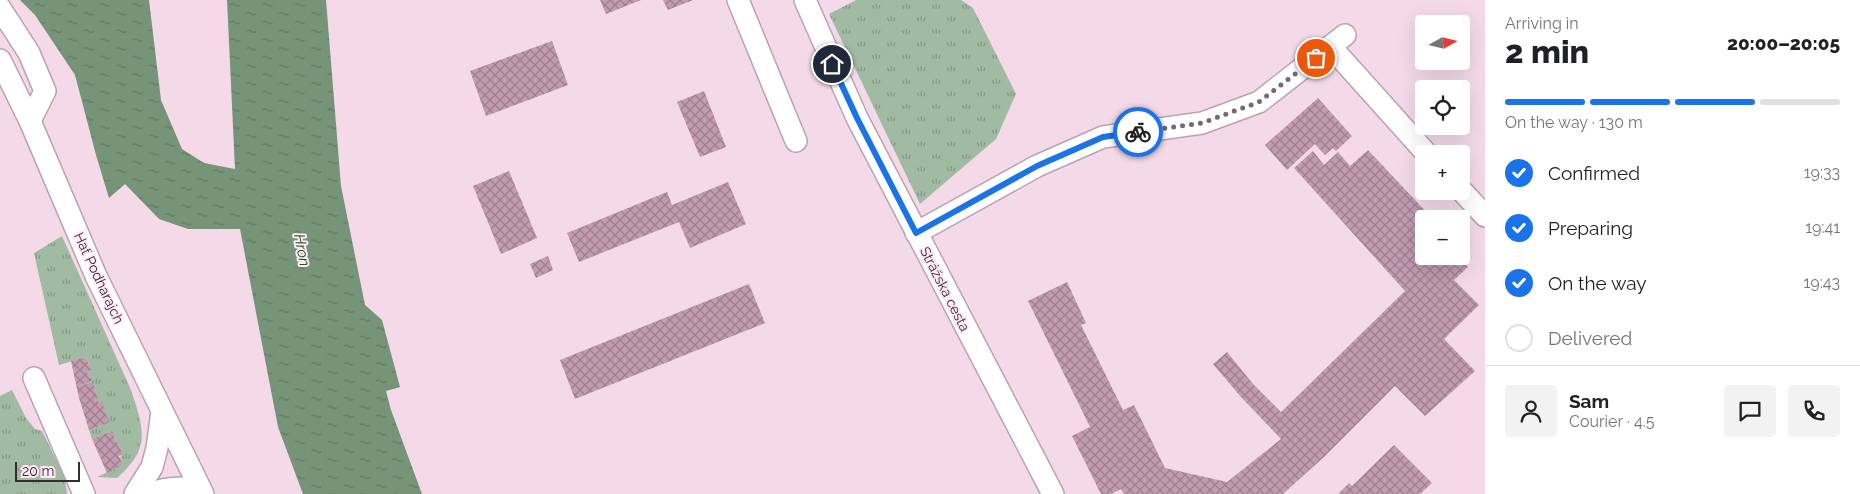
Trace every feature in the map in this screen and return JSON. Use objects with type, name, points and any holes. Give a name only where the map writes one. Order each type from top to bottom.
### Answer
[{"type":"street","points":[[738,0],[796,141]]},
{"type":"street","name":"Strážska cesta","points":[[805,0],[857,118],[1053,494]]},
{"type":"street","points":[[0,8],[30,53],[45,91],[30,121]]},
{"type":"street","points":[[916,233],[1037,166],[1103,137],[1202,123],[1259,102],[1338,41],[1421,145]]},
{"type":"street","name":"Hať Podharajch","points":[[0,60],[30,121],[96,276],[201,491]]},
{"type":"street","points":[[1470,200],[1485,216]]},
{"type":"street","points":[[34,378],[84,494]]},
{"type":"street","points":[[135,494],[152,467],[157,448],[162,412]]},
{"type":"street","points":[[150,494],[159,490],[185,487],[201,491]]},
{"type":"green space","points":[[856,0],[961,0],[973,8],[1016,94],[996,139],[920,204],[829,14]]},
{"type":"green space","points":[[62,236],[131,390],[139,416],[142,438],[140,448],[135,458],[117,478],[97,477],[123,465],[120,457],[123,455],[112,431],[92,439],[89,430],[109,423],[102,403],[99,403],[93,382],[76,387],[93,380],[87,372],[91,370],[86,357],[59,365],[34,253]]},
{"type":"green space","points":[[12,390],[26,418],[35,429],[42,431],[65,478],[67,494],[0,494],[0,396]]},
{"type":"water","name":"Hron","points":[[20,0],[149,0],[161,100],[182,149],[204,163],[235,169],[227,0],[326,0],[341,186],[365,305],[382,320],[400,387],[386,391],[391,410],[422,494],[303,494],[278,427],[240,229],[188,229],[159,219],[125,184],[109,198],[75,75],[35,15]]},
{"type":"building","points":[[600,0],[641,0],[606,14]]},
{"type":"building","points":[[663,0],[693,0],[668,10]]},
{"type":"building","points":[[552,41],[568,85],[486,116],[470,71]]},
{"type":"building","points":[[704,91],[726,147],[700,157],[677,102]]},
{"type":"building","points":[[1318,98],[1352,136],[1336,151],[1333,148],[1325,155],[1315,144],[1287,170],[1265,145]]},
{"type":"building","points":[[1368,150],[1425,210],[1415,210],[1415,265],[1466,265],[1468,267],[1454,280],[1479,305],[1444,339],[1475,371],[1425,416],[1395,386],[1324,457],[1283,494],[1124,494],[1121,489],[1111,494],[1101,494],[1072,436],[1090,427],[1028,301],[1067,282],[1086,323],[1081,325],[1123,410],[1134,405],[1165,468],[1227,482],[1281,439],[1213,364],[1227,352],[1253,384],[1281,412],[1405,291],[1294,168],[1313,151],[1324,165],[1338,152],[1350,166]]},
{"type":"building","points":[[509,171],[537,238],[501,254],[473,186]]},
{"type":"building","points":[[728,182],[746,224],[690,248],[679,222],[579,262],[567,233],[667,192],[672,205]]},
{"type":"building","points":[[548,256],[553,270],[536,278],[530,264]]},
{"type":"building","points":[[749,284],[765,323],[575,399],[560,360]]},
{"type":"building","points":[[86,357],[91,370],[87,372],[93,380],[79,386],[93,382],[99,403],[102,402],[109,423],[89,430],[79,398],[71,361]]},
{"type":"building","points":[[112,431],[123,455],[119,456],[123,465],[107,473],[92,439]]},
{"type":"building","points":[[1394,445],[1432,483],[1420,494],[1338,494],[1349,483],[1352,486]]},
{"type":"way so far","points":[[1138,132],[1202,123],[1259,102],[1316,58]]},
{"type":"route","points":[[832,64],[857,118],[916,233],[1037,166],[1103,137],[1138,132]]}]
